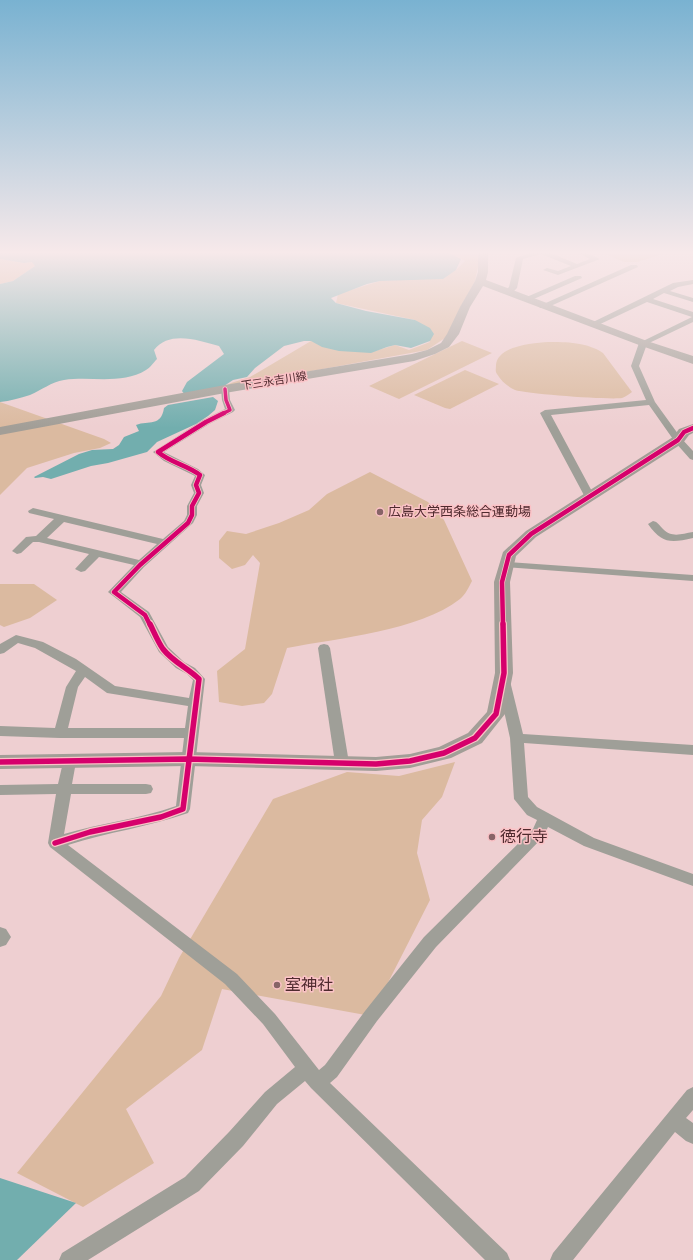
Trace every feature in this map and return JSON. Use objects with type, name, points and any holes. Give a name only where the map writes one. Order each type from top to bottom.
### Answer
[{"type":"street","name":"下三永吉川線","points":[[0,431],[225,389],[414,357],[431,352],[445,345],[453,334],[463,311]]},
{"type":"street","points":[[556,311],[693,360]]},
{"type":"street","points":[[592,324],[621,311]]},
{"type":"street","points":[[681,311],[693,315]]},
{"type":"street","points":[[693,319],[643,343],[634,366],[651,402],[678,440],[693,457]]},
{"type":"street","points":[[55,843],[90,832],[161,817],[183,809],[199,679],[192,671],[180,665],[163,649],[145,615],[114,592],[142,564],[188,523],[192,515],[192,506],[199,492],[196,484],[200,475],[194,470],[165,459],[158,452],[206,422],[230,410],[226,400],[225,389]]},
{"type":"street","points":[[590,497],[545,413],[651,402]]},
{"type":"street","points":[[693,428],[684,432],[678,440],[531,534],[510,555],[502,582],[504,673],[508,702],[517,738],[521,799],[532,811],[589,842],[693,880]]},
{"type":"street","points":[[32,511],[166,543]]},
{"type":"street","points":[[39,539],[62,518]]},
{"type":"street","points":[[653,524],[662,535],[667,538],[673,539],[693,535]]},
{"type":"street","points":[[17,551],[30,539],[39,539],[142,564]]},
{"type":"street","points":[[81,569],[96,552]]},
{"type":"street","points":[[507,565],[693,578]]},
{"type":"street","points":[[0,650],[16,639],[39,645],[83,669],[112,690],[195,703]]},
{"type":"street","points":[[324,648],[342,763]]},
{"type":"street","points":[[60,733],[72,687],[83,669]]},
{"type":"street","points":[[0,762],[188,759],[376,764],[410,761],[444,753],[475,738],[496,714],[504,673]]},
{"type":"street","points":[[0,730],[60,733],[192,733]]},
{"type":"street","points":[[517,738],[693,750]]},
{"type":"street","points":[[55,843],[69,762]]},
{"type":"street","points":[[0,790],[146,789]]},
{"type":"street","points":[[69,1260],[192,1184],[236,1139],[271,1098],[312,1075],[331,1070],[371,1016],[430,942],[538,833],[545,819]]},
{"type":"street","points":[[55,843],[231,979],[269,1019],[312,1075],[500,1260]]},
{"type":"street","points":[[0,934],[3,937],[0,940]]},
{"type":"street","points":[[560,1260],[693,1096]]},
{"type":"street","points":[[674,1120],[693,1135]]},
{"type":"shaded area","points":[[372,311],[459,311],[451,334],[427,350],[224,387],[231,383],[250,377],[311,341],[375,351],[395,345],[409,350],[430,342],[415,320]]},
{"type":"shaded area","points":[[462,341],[492,353],[399,399],[369,386]]},
{"type":"shaded area","points":[[548,342],[583,345],[597,349],[603,353],[632,392],[622,398],[614,398],[523,392],[515,390],[505,384],[499,377],[496,372],[496,365],[502,354],[517,347],[534,343]]},
{"type":"shaded area","points":[[465,370],[499,384],[450,409],[414,395]]},
{"type":"shaded area","points":[[0,402],[104,439],[111,443],[100,448],[74,453],[27,468],[0,495]]},
{"type":"shaded area","points":[[370,472],[428,502],[444,520],[472,581],[465,593],[460,599],[443,610],[423,619],[401,626],[353,637],[287,648],[272,694],[264,703],[242,706],[219,702],[217,671],[245,649],[260,563],[253,555],[245,565],[232,569],[219,558],[219,541],[227,531],[246,534],[279,523],[309,510],[327,494]]},
{"type":"shaded area","points":[[0,584],[34,584],[57,600],[30,618],[4,627],[0,625]]},
{"type":"shaded area","points":[[455,762],[442,797],[422,820],[417,853],[430,900],[371,1016],[222,989],[202,1050],[126,1109],[154,1163],[83,1207],[17,1173],[161,996],[179,958],[273,799],[347,772],[399,776]]},
{"type":"water","points":[[0,311],[365,311],[415,320],[430,328],[434,334],[430,341],[411,348],[395,345],[371,353],[339,351],[322,347],[311,341],[304,341],[284,346],[255,368],[247,377],[233,380],[221,388],[185,395],[182,391],[187,382],[224,354],[219,346],[193,339],[176,338],[160,344],[154,350],[157,359],[150,367],[137,375],[117,379],[64,380],[51,384],[30,395],[0,402]]},
{"type":"water","points":[[213,397],[218,401],[215,410],[208,416],[196,424],[157,442],[147,452],[108,463],[91,466],[51,479],[34,477],[79,454],[92,450],[113,449],[119,445],[124,437],[139,431],[136,425],[154,422],[160,418],[164,408],[168,405]]},
{"type":"water","points":[[0,1178],[76,1203],[17,1260],[0,1260]]},
{"type":"cycle path","points":[[55,843],[90,832],[161,817],[183,809],[199,679],[191,671],[180,665],[163,649],[145,615],[114,592],[140,565],[188,523],[192,515],[192,506],[199,493],[196,485],[200,475],[190,468],[168,459],[158,452],[206,422],[230,410],[226,400],[225,389]]},
{"type":"cycle path","points":[[0,762],[188,759],[376,764],[410,761],[444,753],[475,738],[496,714],[504,673],[502,582],[509,555],[531,534],[678,440],[684,432],[693,428]]},
{"type":"place","name":"広島大学西条総合運動場","points":[[380,512]]},
{"type":"place","name":"徳行寺","points":[[492,837]]},
{"type":"place","name":"室神社","points":[[277,985]]}]
